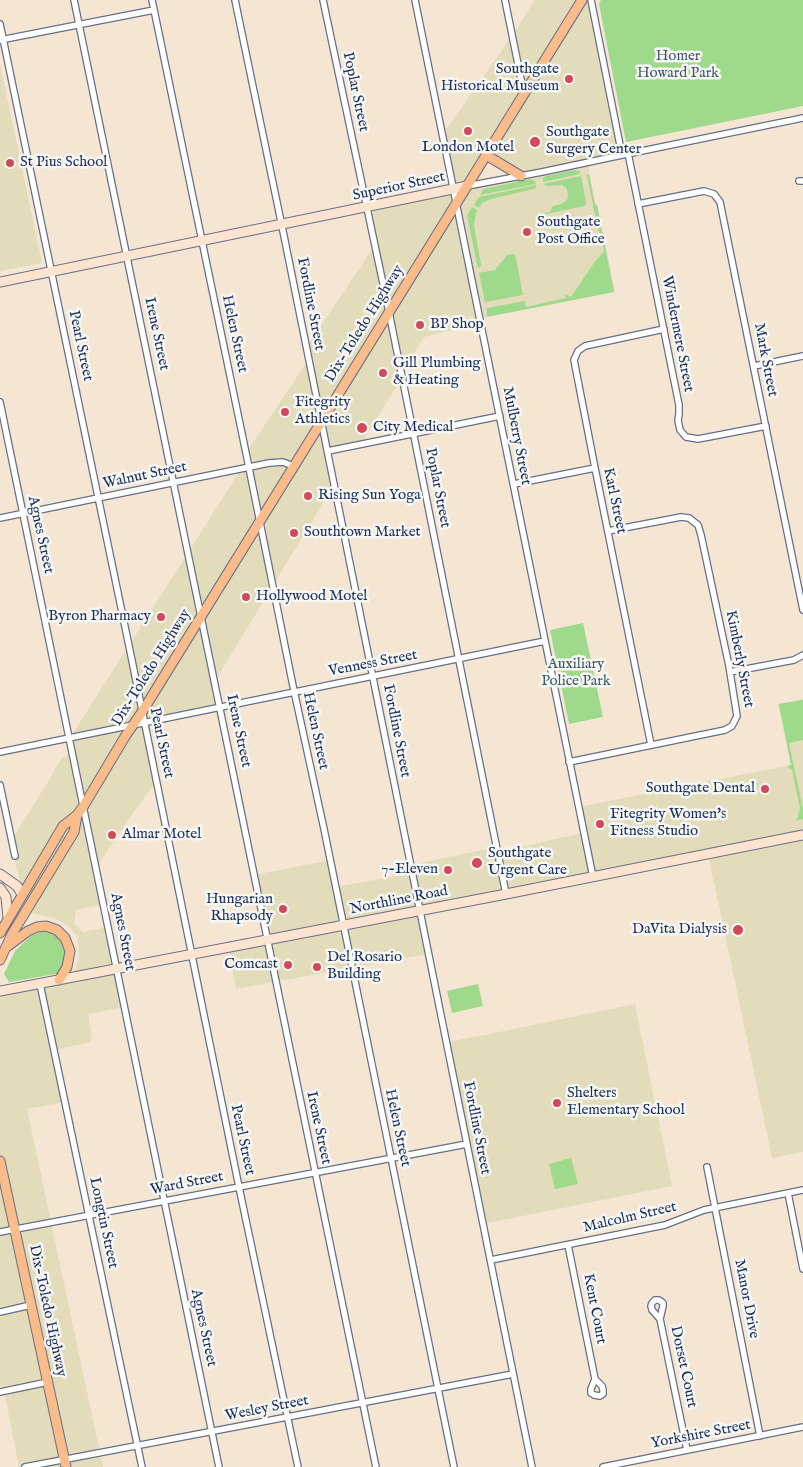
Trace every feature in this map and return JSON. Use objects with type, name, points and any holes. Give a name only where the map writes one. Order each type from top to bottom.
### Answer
[{"type":"main road","name":"Dix-Toledo Highway","points":[[0,960],[12,934],[74,832],[78,815],[133,724],[582,0]]},
{"type":"main road","points":[[486,155],[521,176]]},
{"type":"main road","name":"Superior Street","points":[[0,282],[467,186]]},
{"type":"main road","name":"Dix-Toledo Highway","points":[[0,933],[63,826],[78,815]]},
{"type":"main road","name":"Northline Road","points":[[0,991],[343,926],[803,835]]},
{"type":"main road","points":[[0,874],[17,886],[22,894],[23,910],[12,934]]},
{"type":"main road","points":[[0,888],[6,897],[8,918]]},
{"type":"main road","points":[[6,947],[28,931],[38,927],[46,926],[57,930],[65,938],[70,951],[67,966],[59,980]]},
{"type":"main road","name":"Dix-Toledo Highway","points":[[0,1161],[65,1463]]},
{"type":"street","name":"Irene Street","points":[[74,0],[376,1467]]},
{"type":"street","name":"Helen Street","points":[[152,0],[454,1467]]},
{"type":"street","name":"Fordline Street","points":[[235,0],[322,421],[532,1467]]},
{"type":"street","name":"Poplar Street","points":[[323,0],[389,312],[506,894]]},
{"type":"street","name":"Mulberry Street","points":[[415,0],[592,877]]},
{"type":"street","points":[[505,0],[524,94]]},
{"type":"street","name":"Windermere Street","points":[[591,0],[638,204],[664,329],[679,405],[678,425],[683,434],[690,438],[698,439],[766,426]]},
{"type":"street","points":[[2,40],[154,10]]},
{"type":"street","name":"Pearl Street","points":[[0,24],[298,1467]]},
{"type":"street","name":"Superior Street","points":[[467,186],[803,118]]},
{"type":"street","name":"Mark Street","points":[[638,204],[704,191],[714,194],[720,202],[801,590],[803,610]]},
{"type":"street","name":"Karl Street","points":[[651,745],[574,364],[576,353],[580,349],[593,344],[664,329]]},
{"type":"street","points":[[754,366],[803,356]]},
{"type":"street","name":"Agnes Street","points":[[0,402],[219,1467]]},
{"type":"street","points":[[328,451],[500,416]]},
{"type":"street","name":"Walnut Street","points":[[0,518],[249,467],[282,462],[293,466]]},
{"type":"street","points":[[514,484],[595,468]]},
{"type":"street","name":"Kimberly Street","points":[[569,762],[724,730],[732,726],[738,713],[702,535],[698,525],[689,518],[681,517],[608,531]]},
{"type":"street","name":"Venness Street","points":[[0,752],[545,641]]},
{"type":"street","points":[[730,672],[794,660],[803,655]]},
{"type":"street","points":[[0,785],[15,856]]},
{"type":"street","name":"Longtin Street","points":[[40,984],[142,1467]]},
{"type":"street","name":"Ward Street","points":[[0,1232],[467,1144]]},
{"type":"street","name":"Manor Drive","points":[[707,1168],[760,1436]]},
{"type":"street","name":"Malcolm Street","points":[[490,1260],[664,1225],[704,1210],[803,1190]]},
{"type":"street","points":[[788,1193],[803,1269]]},
{"type":"street","name":"Kent Court","points":[[568,1245],[595,1379]]},
{"type":"street","points":[[0,1312],[31,1305]]},
{"type":"street","name":"Dorset Court","points":[[660,1319],[687,1450]]},
{"type":"street","name":"Wesley Street","points":[[26,1467],[65,1463],[137,1446],[513,1374]]},
{"type":"street","points":[[0,1392],[48,1382]]},
{"type":"street","name":"Yorkshire Street","points":[[603,1467],[803,1427]]},
{"type":"shaded area","points":[[535,0],[591,0],[622,155],[589,162],[589,174],[615,292],[480,318],[481,323],[424,337],[402,375],[403,384],[394,390],[361,444],[328,451],[334,485],[215,681],[220,708],[144,723],[156,782],[96,868],[103,904],[76,910],[74,923],[83,932],[108,927],[124,1007],[88,1014],[92,1037],[90,1038],[91,1042],[54,1050],[65,1102],[27,1109],[103,1467],[19,1467],[4,1391],[2,1392],[0,1383],[0,991],[72,978],[79,958],[79,950],[77,936],[67,925],[54,918],[27,912],[23,909],[22,894],[11,841],[62,758],[73,754],[70,738],[241,469],[249,467],[246,453],[309,359],[306,348],[375,245],[367,208],[454,189],[443,134]],"holes":[[[486,156],[520,176],[468,186]]]},
{"type":"shaded area","name":"St Pius School","points":[[0,64],[42,263],[0,271]]},
{"type":"shaded area","points":[[803,699],[803,1152],[772,1158],[708,854],[420,911],[428,954],[236,989],[228,948],[267,940],[254,875],[330,860],[336,887],[412,873],[410,865],[497,847],[498,852],[583,833],[578,807],[791,765],[778,704]]},
{"type":"shaded area","name":"Shelters Elementary School","points":[[635,1004],[672,1186],[483,1224],[446,1042]]},
{"type":"green space","name":"Homer Howard Park","points":[[601,0],[803,0],[803,106],[626,142],[599,4]]},
{"type":"green space","points":[[574,170],[579,171],[580,174],[543,182],[543,178],[546,176]]},
{"type":"green space","points":[[589,174],[614,292],[487,317],[487,308],[525,301],[526,307],[566,298],[565,294],[571,297],[596,260],[604,252],[587,175]]},
{"type":"green space","points":[[581,176],[586,202],[585,206],[536,216],[550,212],[553,206],[562,204],[567,200],[568,196],[567,189],[562,185],[547,186],[543,184]]},
{"type":"green space","points":[[530,179],[535,181],[536,184],[480,195],[484,189]]},
{"type":"green space","points":[[536,185],[534,189],[491,199],[482,203],[479,208],[474,205],[479,197]]},
{"type":"green space","points":[[472,207],[477,210],[474,226],[481,265],[478,268],[467,216]]},
{"type":"green space","points":[[515,254],[523,295],[485,302],[479,273],[495,270],[507,255]]},
{"type":"green space","name":"Auxiliary Police Park","points":[[583,623],[603,717],[569,724],[550,630]]},
{"type":"green space","points":[[803,700],[803,740],[789,743],[803,809],[803,819],[795,821],[797,820],[800,808],[792,770],[787,766],[791,765],[779,704]]},
{"type":"green space","points":[[48,931],[58,934],[68,951],[62,970],[56,974],[9,982],[4,974],[15,951],[31,936]]},
{"type":"green space","points":[[478,984],[483,1006],[452,1013],[447,991]]},
{"type":"green space","points":[[571,1158],[578,1184],[555,1189],[549,1164]]},
{"type":"place","name":"Southgate Historical Museum","points":[[569,79]]},
{"type":"place","name":"London Motel","points":[[468,131]]},
{"type":"place","name":"Southgate Surgery Center","points":[[535,142]]},
{"type":"place","name":"St Pius School","points":[[10,163]]},
{"type":"place","name":"Southgate Post Office","points":[[527,232]]},
{"type":"place","name":"BP Shop","points":[[420,325]]},
{"type":"place","name":"Gill Plumbing & Heating","points":[[383,373]]},
{"type":"place","name":"Fitegrity Athletics","points":[[285,412]]},
{"type":"place","name":"City Medical","points":[[362,428]]},
{"type":"place","name":"Rising Sun Yoga","points":[[308,496]]},
{"type":"place","name":"Southtown Market","points":[[294,533]]},
{"type":"place","name":"Hollywood Motel","points":[[246,597]]},
{"type":"place","name":"Byron Pharmacy","points":[[161,617]]},
{"type":"place","name":"Southgate Dental","points":[[765,789]]},
{"type":"place","name":"Fitegrity Women's Fitness Studio","points":[[600,824]]},
{"type":"place","name":"Almar Motel","points":[[112,835]]},
{"type":"place","name":"Southgate Urgent Care","points":[[477,863]]},
{"type":"place","name":"7-Eleven","points":[[448,870]]},
{"type":"place","name":"Hungarian Rhapsody","points":[[283,909]]},
{"type":"place","name":"DaVita Dialysis","points":[[738,930]]},
{"type":"place","name":"Comcast","points":[[288,965]]},
{"type":"place","name":"Del Rosario Building","points":[[317,967]]},
{"type":"place","name":"Shelters Elementary School","points":[[557,1103]]}]
